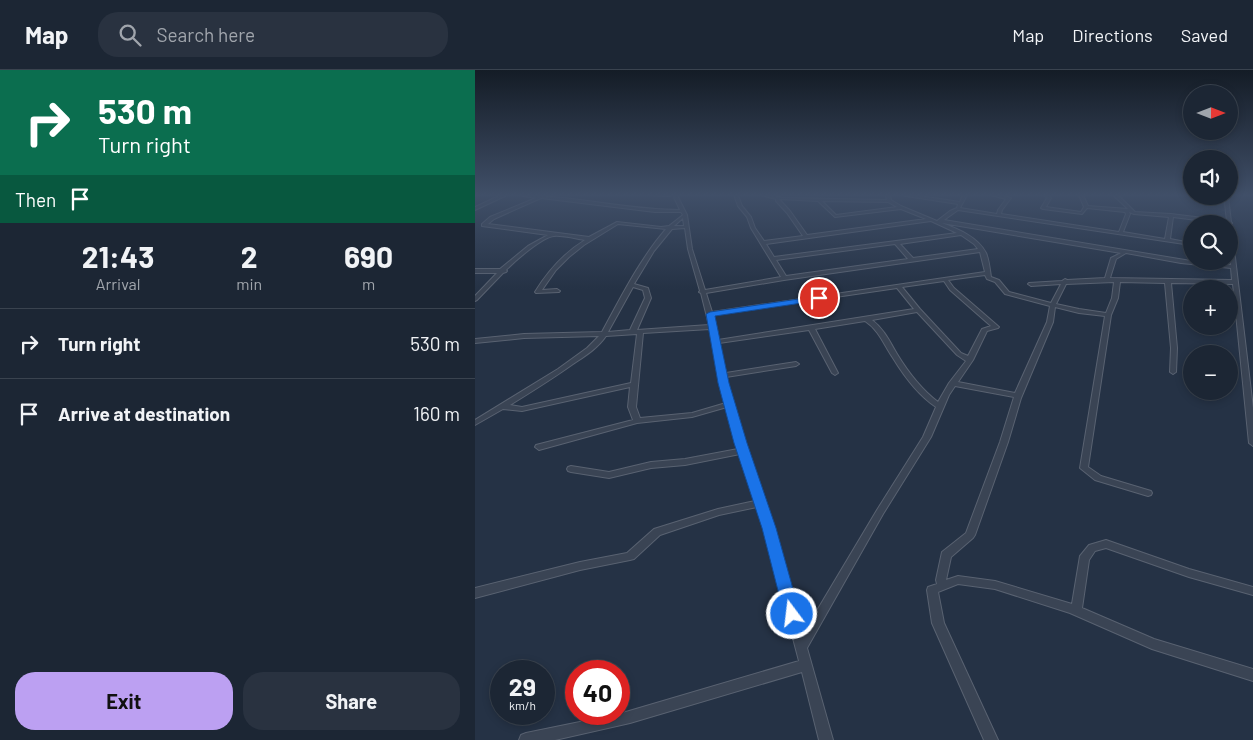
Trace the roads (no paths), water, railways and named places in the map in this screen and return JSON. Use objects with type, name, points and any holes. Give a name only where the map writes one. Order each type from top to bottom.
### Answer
[{"type":"street","points":[[494,226],[589,238]]},
{"type":"street","points":[[557,291],[538,292],[543,282],[568,254],[589,238],[612,226]]},
{"type":"street","points":[[646,226],[687,228],[690,249],[710,314],[722,376],[760,503],[826,740]]},
{"type":"street","points":[[754,226],[784,278]]},
{"type":"street","points":[[797,226],[806,237]]},
{"type":"street","points":[[762,242],[885,226]]},
{"type":"street","points":[[947,226],[977,240],[989,278],[997,281],[1007,293],[1079,311],[1108,315]]},
{"type":"street","points":[[969,226],[1183,261]]},
{"type":"street","points":[[1070,226],[1183,243]]},
{"type":"street","points":[[1120,234],[1123,226]]},
{"type":"street","points":[[1167,241],[1169,226]]},
{"type":"street","points":[[475,423],[535,388],[582,354],[604,334],[605,328],[669,228]]},
{"type":"street","points":[[983,234],[988,229]]},
{"type":"street","points":[[475,300],[504,271],[508,262],[533,244],[553,234]]},
{"type":"street","points":[[773,259],[962,234]]},
{"type":"street","points":[[896,242],[912,260]]},
{"type":"street","points":[[702,292],[784,278],[981,250]]},
{"type":"street","points":[[1107,280],[1113,258],[1123,254],[1125,251]]},
{"type":"street","points":[[475,271],[504,271]]},
{"type":"street","points":[[710,314],[987,273]]},
{"type":"street","points":[[801,648],[880,512],[927,437],[945,395],[970,360],[983,330],[996,327],[945,279]]},
{"type":"street","points":[[1031,284],[1107,280],[1183,281]]},
{"type":"street","points":[[1117,280],[1115,298],[1108,315],[1084,468],[1098,478],[1148,493]]},
{"type":"street","points":[[943,586],[941,580],[946,555],[970,535],[1004,442],[1018,396],[1050,322],[1053,304],[1065,281]]},
{"type":"street","points":[[1168,281],[1174,348],[1173,372]]},
{"type":"street","points":[[632,285],[646,290],[648,298],[636,331],[635,384],[632,407],[637,421]]},
{"type":"street","points":[[899,287],[959,354],[970,360]]},
{"type":"street","points":[[1238,309],[1253,442]]},
{"type":"street","points":[[716,342],[918,310]]},
{"type":"street","points":[[866,318],[873,322],[898,361],[929,400],[940,406]]},
{"type":"street","points":[[811,326],[835,373]]},
{"type":"street","points":[[475,341],[524,336],[604,334],[712,327]]},
{"type":"street","points":[[722,376],[797,364]]},
{"type":"street","points":[[953,383],[1018,396]]},
{"type":"street","points":[[502,407],[522,409],[635,384]]},
{"type":"street","points":[[539,447],[637,421],[692,415],[730,404]]},
{"type":"street","points":[[571,469],[609,475],[651,465],[685,462],[743,451]]},
{"type":"street","points":[[475,593],[580,566],[630,556],[657,532],[718,512],[760,503]]},
{"type":"street","points":[[1076,611],[1084,560],[1092,548],[1106,544],[1189,573],[1253,591]]},
{"type":"street","points":[[991,740],[938,623],[932,590],[958,580],[995,585],[1076,611],[1152,644],[1253,675]]},
{"type":"street","points":[[526,740],[631,717],[806,665]]}]
